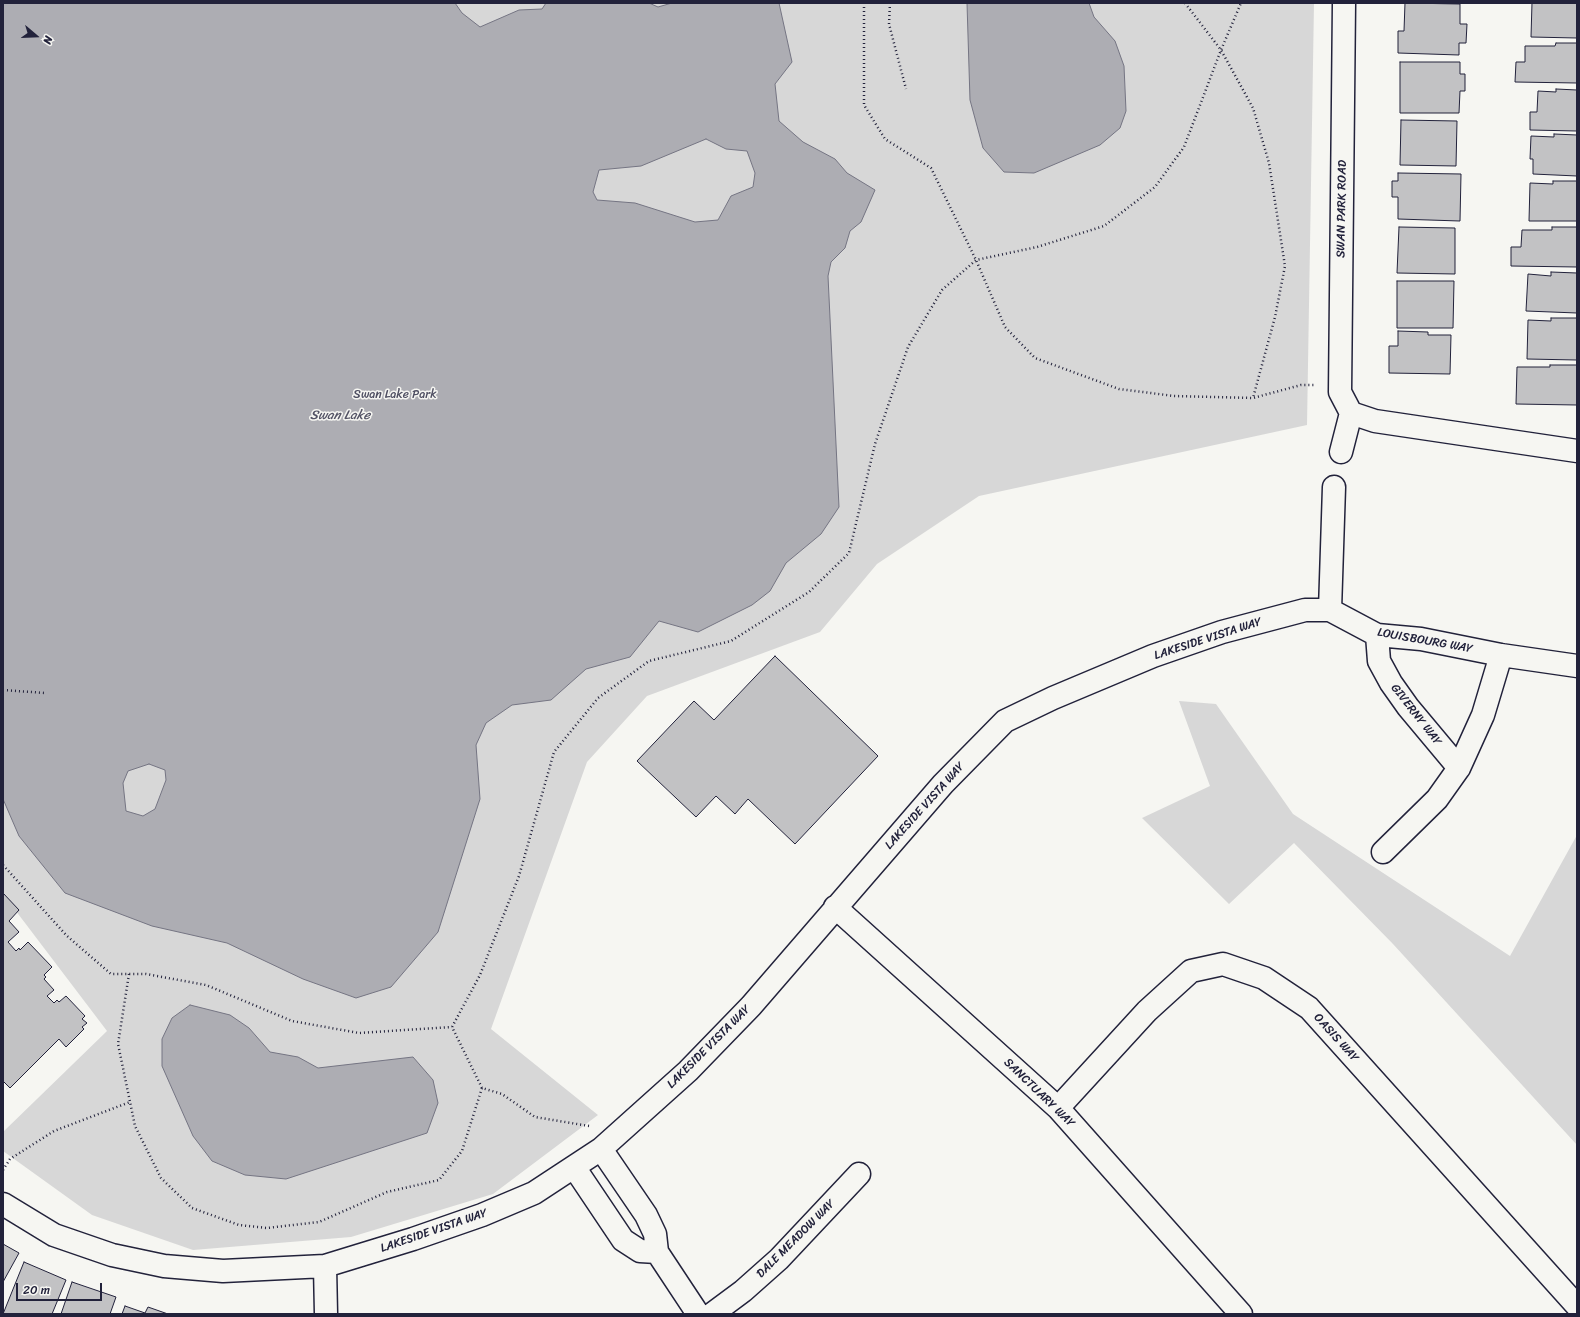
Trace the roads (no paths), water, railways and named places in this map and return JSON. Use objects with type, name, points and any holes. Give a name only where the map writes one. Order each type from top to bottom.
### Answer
[{"type":"street","name":"SWAN PARK ROAD","points":[[1344,3],[1340,392],[1351,413]]},
{"type":"street","points":[[1341,452],[1351,413],[1375,420],[1577,451]]},
{"type":"street","points":[[1330,610],[1334,487]]},
{"type":"street","name":"LAKESIDE VISTA WAY","points":[[3,1204],[54,1235],[112,1255],[164,1266],[223,1271],[325,1266],[482,1215],[534,1193],[601,1149],[688,1071],[751,1006],[835,907],[943,784],[1005,721],[1053,698],[1153,656],[1208,637],[1305,610],[1330,610]]},
{"type":"street","name":"LOUISBOURG WAY","points":[[1330,610],[1377,635],[1421,639],[1501,656],[1577,666]]},
{"type":"street","name":"GIVERNY WAY","points":[[1377,635],[1379,661],[1391,683],[1408,707],[1459,768]]},
{"type":"street","points":[[1383,852],[1437,799],[1459,768],[1484,715],[1501,656]]},
{"type":"street","name":"SANCTUARY WAY","points":[[835,907],[1058,1108],[1241,1314]]},
{"type":"street","name":"OASIS WAY","points":[[1058,1108],[1147,1011],[1191,971],[1223,964],[1264,978],[1309,1008],[1577,1306]]},
{"type":"street","points":[[601,1149],[646,1215],[655,1234],[657,1252],[698,1314]]},
{"type":"street","points":[[574,1167],[623,1240],[640,1251],[657,1252]]},
{"type":"street","name":"DALE MEADOW WAY","points":[[712,1314],[743,1291],[779,1260],[859,1174]]},
{"type":"street","points":[[325,1266],[326,1314]]},
{"type":"water","name":"Swan Lake","points":[[3,3],[455,3],[462,13],[480,27],[519,10],[542,9],[546,3],[649,3],[658,7],[672,3],[779,3],[792,62],[775,84],[779,121],[803,142],[835,159],[847,173],[875,190],[861,222],[850,231],[845,248],[831,262],[828,276],[839,507],[821,534],[786,563],[770,591],[752,605],[698,632],[659,621],[630,657],[586,669],[551,700],[512,705],[486,723],[476,745],[480,799],[438,932],[391,987],[356,998],[303,979],[227,943],[152,926],[65,893],[19,836],[3,799]],"holes":[[[706,139],[726,149],[747,151],[755,173],[753,187],[731,196],[718,220],[695,222],[635,203],[597,200],[593,192],[599,170],[641,166]],[[149,764],[165,770],[166,780],[155,809],[143,816],[126,811],[123,783],[128,771]]]},
{"type":"water","points":[[967,3],[1089,3],[1094,17],[1115,41],[1124,66],[1126,111],[1120,128],[1100,145],[1034,173],[1004,172],[983,148],[970,100]]},
{"type":"water","points":[[190,1005],[230,1015],[249,1028],[270,1052],[298,1057],[318,1068],[413,1057],[433,1080],[438,1103],[427,1133],[286,1179],[245,1175],[212,1161],[193,1136],[162,1066],[162,1039],[172,1018]]},
{"type":"park label","name":"Swan Lake Park","points":[[395,395]]}]
